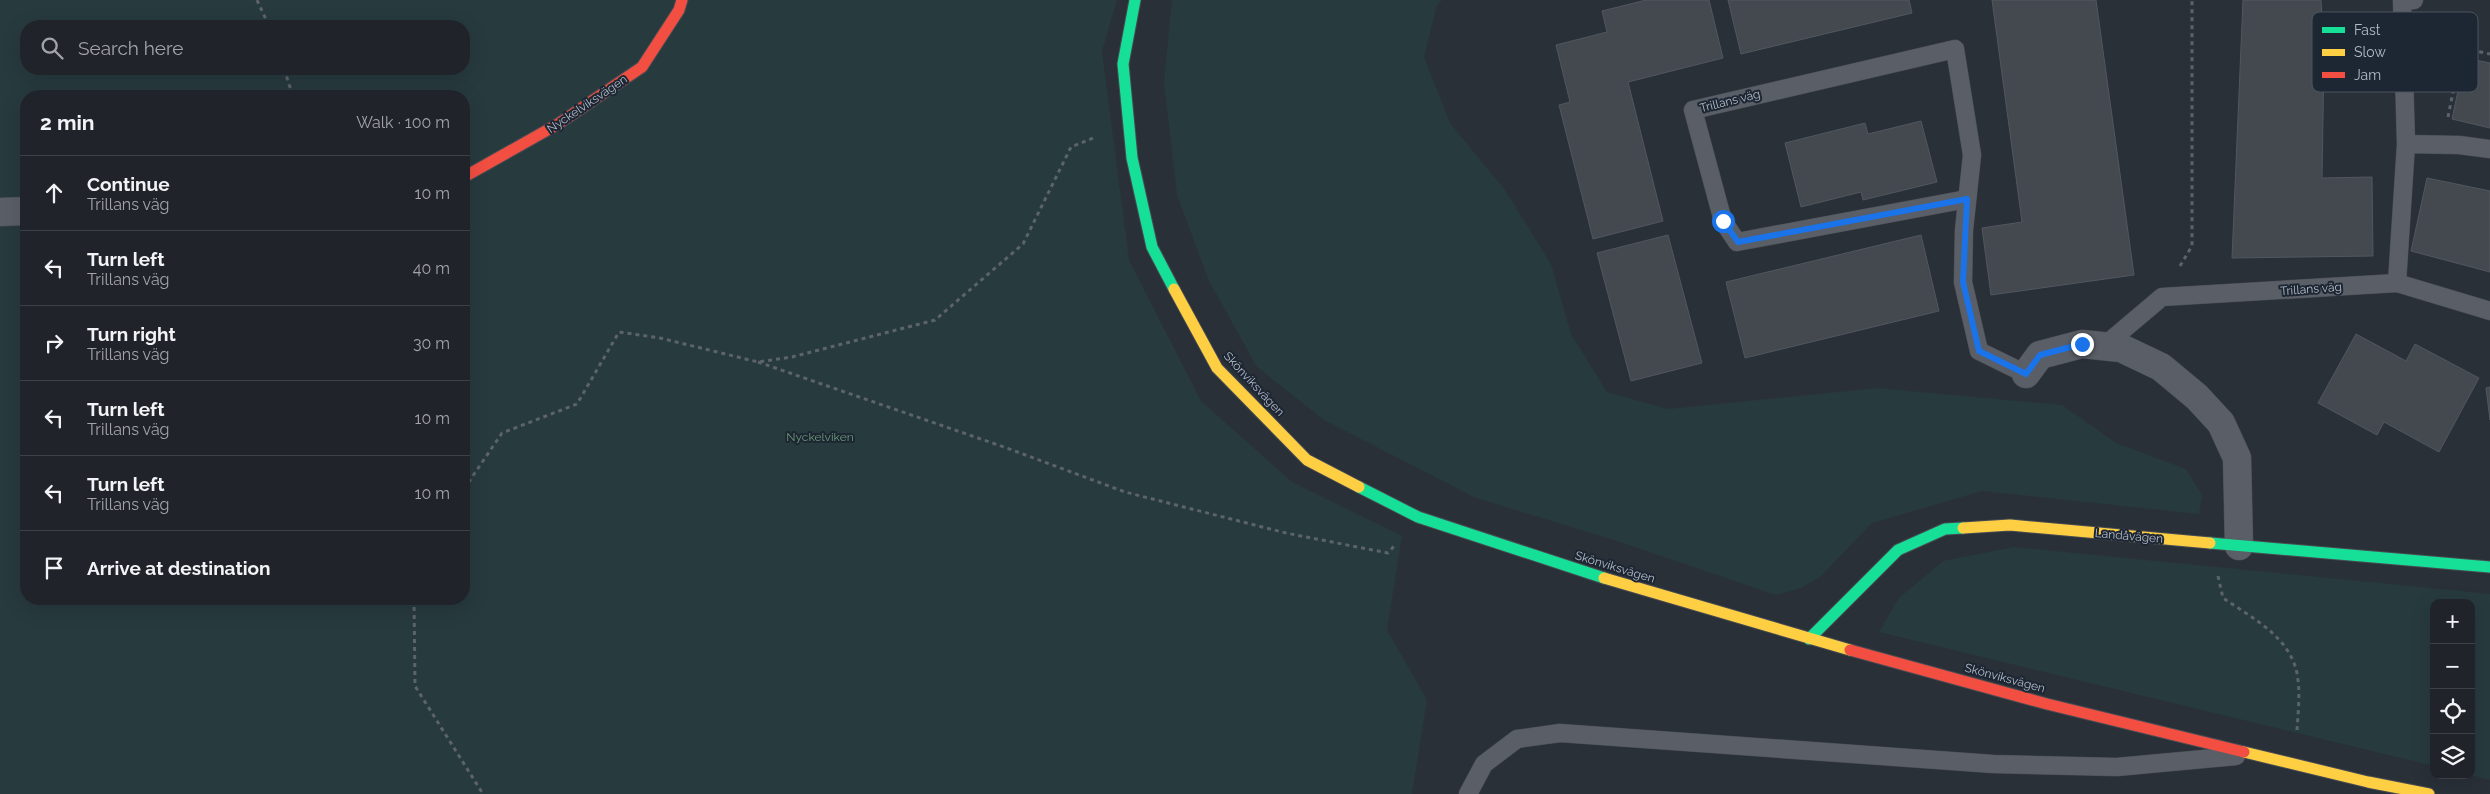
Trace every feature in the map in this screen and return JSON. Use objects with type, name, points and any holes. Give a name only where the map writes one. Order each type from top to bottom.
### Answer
[{"type":"street","name":"Nyckelviksvägen","points":[[470,175],[558,124],[642,67],[679,10],[682,0]]},
{"type":"street","name":"Skönviksvägen","points":[[1135,0],[1123,64],[1132,158],[1152,247],[1217,368],[1307,460],[1418,516],[1541,559],[1809,639],[2047,704],[2429,794]]},
{"type":"street","points":[[0,212],[20,211]]},
{"type":"street","name":"Trillans väg","points":[[2026,374],[2040,355],[2082,344],[2121,348],[2161,367],[2197,398],[2221,423],[2236,458],[2239,546]]},
{"type":"street","name":"Landåvägen","points":[[1809,639],[1898,550],[1945,529],[2010,525],[2490,568]]},
{"type":"lane","points":[[2402,12],[2402,1],[2414,0]]},
{"type":"lane","name":"Trillans väg","points":[[1967,199],[1738,242],[1723,221],[1692,110],[1955,49],[1972,155],[1967,199],[1963,282],[1979,351],[2026,374]]},
{"type":"lane","points":[[2405,92],[2406,144],[2396,283],[2490,311]]},
{"type":"lane","points":[[2406,144],[2442,144],[2490,149]]},
{"type":"lane","name":"Trillans väg","points":[[2162,297],[2396,283]]},
{"type":"lane","points":[[2104,346],[2162,297]]},
{"type":"lane","points":[[1468,794],[1484,764],[1517,739],[1560,733],[1994,764],[2117,767],[2256,754]]},
{"type":"path","points":[[257,0],[266,20]]},
{"type":"path","points":[[2162,297],[2192,246],[2192,0]]},
{"type":"path","points":[[286,75],[291,90]]},
{"type":"path","points":[[2442,144],[2453,92]]},
{"type":"path","points":[[758,362],[792,357],[935,320],[1023,244],[1071,147],[1129,123]]},
{"type":"path","points":[[470,480],[502,433],[578,404],[619,332],[660,338],[758,362],[1125,492],[1286,533],[1388,553],[1418,516]]},
{"type":"path","points":[[2239,546],[2215,567],[2223,598],[2256,620],[2286,645],[2298,679],[2297,733],[2300,765]]},
{"type":"path","points":[[414,605],[415,686],[483,794]]},
{"type":"green space","name":"Nyckelviken","points":[[0,0],[1117,0],[1102,51],[1129,260],[1201,401],[1292,482],[1402,536],[1387,630],[1427,700],[1412,794],[0,794]]},
{"type":"green space","points":[[1172,0],[1442,0],[1437,5],[1424,57],[1450,123],[1505,190],[1551,264],[1571,334],[1607,392],[1668,409],[1877,388],[2062,405],[2116,443],[2186,469],[2202,495],[2199,514],[1982,491],[1872,523],[1821,576],[1801,588],[1776,595],[1614,540],[1476,498],[1324,420],[1257,367],[1209,281],[1177,195],[1164,82]]},
{"type":"green space","points":[[2014,547],[2490,594],[2490,780],[2475,776],[2475,599],[2430,599],[2430,765],[1879,632],[1899,598],[1943,561]]},
{"type":"building","points":[[1646,0],[1709,0],[1723,58],[1628,82],[1663,221],[1593,239],[1559,105],[1570,102],[1556,45],[1607,32],[1602,11]]},
{"type":"building","points":[[1728,0],[1909,0],[1912,13],[1741,54]]},
{"type":"building","points":[[1992,0],[2096,0],[2134,275],[1991,295],[1982,228],[2022,222]]},
{"type":"building","points":[[2243,0],[2321,0],[2322,12],[2312,12],[2312,92],[2323,92],[2322,178],[2372,177],[2373,256],[2232,258]]},
{"type":"building","points":[[2478,61],[2490,63],[2490,128],[2452,119],[2458,92],[2478,92]]},
{"type":"building","points":[[1921,121],[1937,182],[1863,200],[1861,192],[1801,207],[1785,143],[1865,123],[1868,134]]},
{"type":"building","points":[[2427,178],[2490,191],[2490,272],[2411,251]]},
{"type":"building","points":[[1668,235],[1702,363],[1631,381],[1597,253]]},
{"type":"building","points":[[1921,235],[1939,311],[1745,358],[1726,282]]},
{"type":"building","points":[[2356,334],[2406,361],[2415,344],[2479,378],[2439,452],[2384,422],[2377,435],[2318,403]]},
{"type":"building","points":[[2490,387],[2490,420],[2486,388]]},
{"type":"traffic: fast","points":[[1135,0],[1123,64],[1132,158],[1152,247],[1174,289]]},
{"type":"traffic: fast","points":[[1359,487],[1418,517],[1604,578]]},
{"type":"traffic: fast","points":[[1809,639],[1898,550],[1945,529],[1963,528]]},
{"type":"traffic: fast","points":[[2210,543],[2490,567]]},
{"type":"traffic: slow","points":[[1174,289],[1217,368],[1307,460],[1359,487]]},
{"type":"traffic: slow","points":[[1963,528],[2010,525],[2210,543]]},
{"type":"traffic: slow","points":[[1604,578],[1850,650]]},
{"type":"traffic: slow","points":[[2244,752],[2368,782],[2429,794]]},
{"type":"traffic: jam","points":[[470,174],[558,124],[642,67],[679,10],[682,0]]},
{"type":"traffic: jam","points":[[1850,650],[2047,704],[2244,752]]},
{"type":"route","points":[[1723,221],[1738,242],[1967,199],[1964,230],[1963,282],[1979,351],[2026,374],[2040,355],[2082,344]]}]
